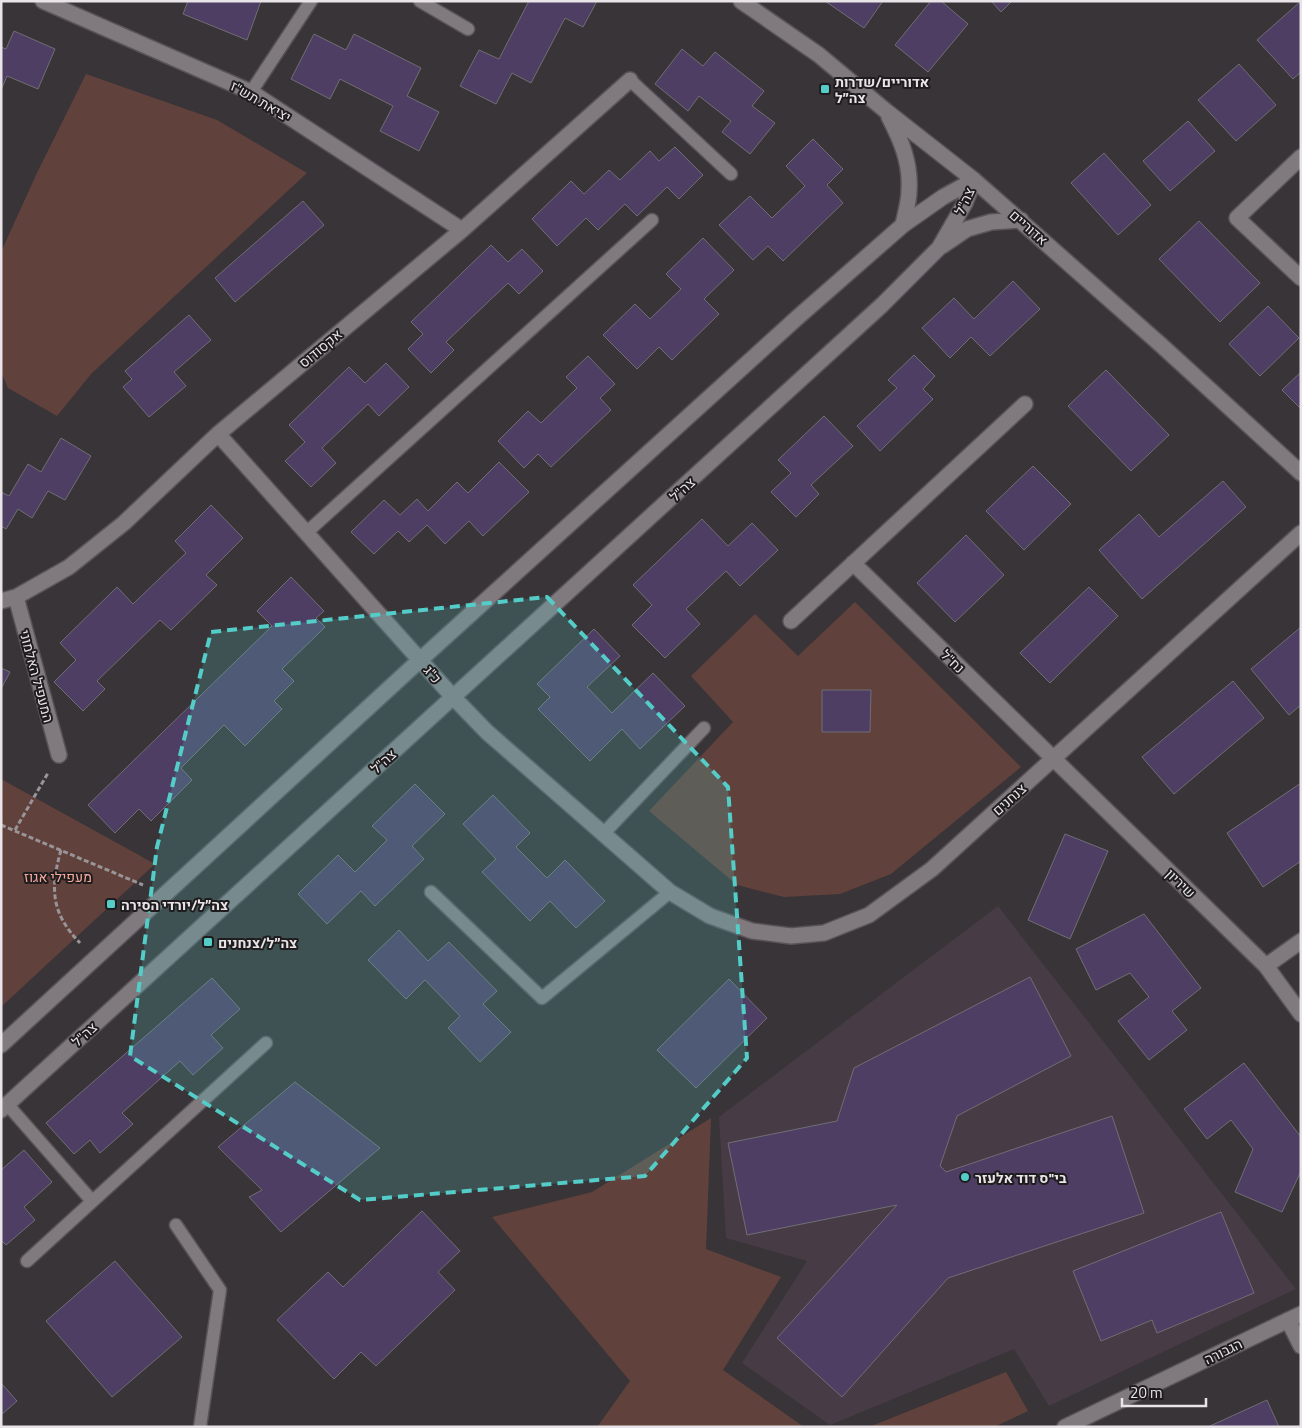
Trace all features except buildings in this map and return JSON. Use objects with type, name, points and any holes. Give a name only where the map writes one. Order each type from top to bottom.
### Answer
[{"type":"street","name":"יציאת תש\"ז","points":[[43,1],[252,92],[462,230]]},
{"type":"street","name":"אדוריים","points":[[741,1],[819,55],[886,111],[974,180],[1162,345],[1301,473]]},
{"type":"street","name":"אקסודוס","points":[[9,599],[70,567],[124,523],[218,434],[462,230],[630,80]]},
{"type":"street","points":[[886,111],[902,143],[908,163],[910,190],[903,226]]},
{"type":"street","points":[[1301,157],[1237,218],[1301,278]]},
{"type":"street","name":"צה\"ל","points":[[1,1045],[420,660],[784,330],[903,226],[943,197],[974,180]]},
{"type":"street","name":"צה\"ל","points":[[4,1107],[882,305],[939,248],[965,203],[974,180]]},
{"type":"street","points":[[939,248],[966,229],[990,222],[1021,220]]},
{"type":"street","points":[[791,621],[1025,404]]},
{"type":"street","name":"כ\"ג","points":[[218,434],[453,697],[487,732],[670,892]]},
{"type":"street","name":"צנחנים","points":[[670,892],[710,916],[752,931],[791,936],[824,934],[869,915],[932,869],[1301,533]]},
{"type":"street","name":"נח\"ל","points":[[853,563],[1053,760]]},
{"type":"street","name":"המעפיל האלמוני","points":[[9,599],[58,755]]},
{"type":"street","name":"שיריון","points":[[1053,760],[1266,966],[1301,1014]]},
{"type":"street","points":[[1266,966],[1301,941]]},
{"type":"street","points":[[1295,1317],[1301,1346]]},
{"type":"street","name":"הגבורה","points":[[1065,1427],[1097,1420],[1295,1317]]},
{"type":"lane","points":[[252,92],[311,1]]},
{"type":"lane","points":[[420,1],[468,29]]},
{"type":"lane","points":[[630,80],[731,174]]},
{"type":"lane","points":[[306,533],[652,220]]},
{"type":"lane","points":[[602,834],[704,728]]},
{"type":"lane","points":[[431,892],[542,998],[670,892]]},
{"type":"lane","points":[[27,1261],[266,1043]]},
{"type":"lane","points":[[4,1107],[92,1201]]},
{"type":"lane","points":[[176,1225],[220,1290],[200,1427]]},
{"type":"path","points":[[15,830],[58,755]]},
{"type":"path","points":[[1,825],[164,894]]},
{"type":"path","points":[[61,850],[55,871],[55,905],[61,919],[71,933],[95,958]]},
{"type":"highlighted area","points":[[547,597],[728,787],[747,1058],[645,1176],[360,1200],[130,1056],[157,847],[211,632]]},
{"type":"shaded area","name":"בי\"ס דוד אלעזר","points":[[998,906],[1296,1289],[1049,1406],[1014,1349],[830,1425],[742,1363],[807,1261],[726,1238],[719,1117]]},
{"type":"green space","points":[[86,74],[217,120],[307,173],[91,374],[57,416],[8,388],[1,372],[1,252],[36,175]]},
{"type":"green space","points":[[855,602],[1021,767],[891,874],[840,894],[784,897],[737,885],[649,811],[733,722],[691,676],[755,614],[798,656]]},
{"type":"green space","name":"מעפילי אגוז","points":[[1,779],[155,864],[1,1007]]},
{"type":"green space","points":[[711,1118],[706,1249],[781,1277],[723,1370],[804,1427],[597,1427],[630,1381],[492,1217],[592,1192]]},
{"type":"green space","points":[[1006,1372],[1028,1411],[994,1427],[869,1427]]},
{"type":"place","name":"אדוריים/שדרות צה״ל","points":[[825,89]]},
{"type":"place","name":"צה״ל/יורדי הסירה","points":[[111,904]]},
{"type":"place","name":"צה״ל/צנחנים","points":[[208,942]]},
{"type":"place","name":"בי\"ס דוד אלעזר","points":[[965,1177]]}]
